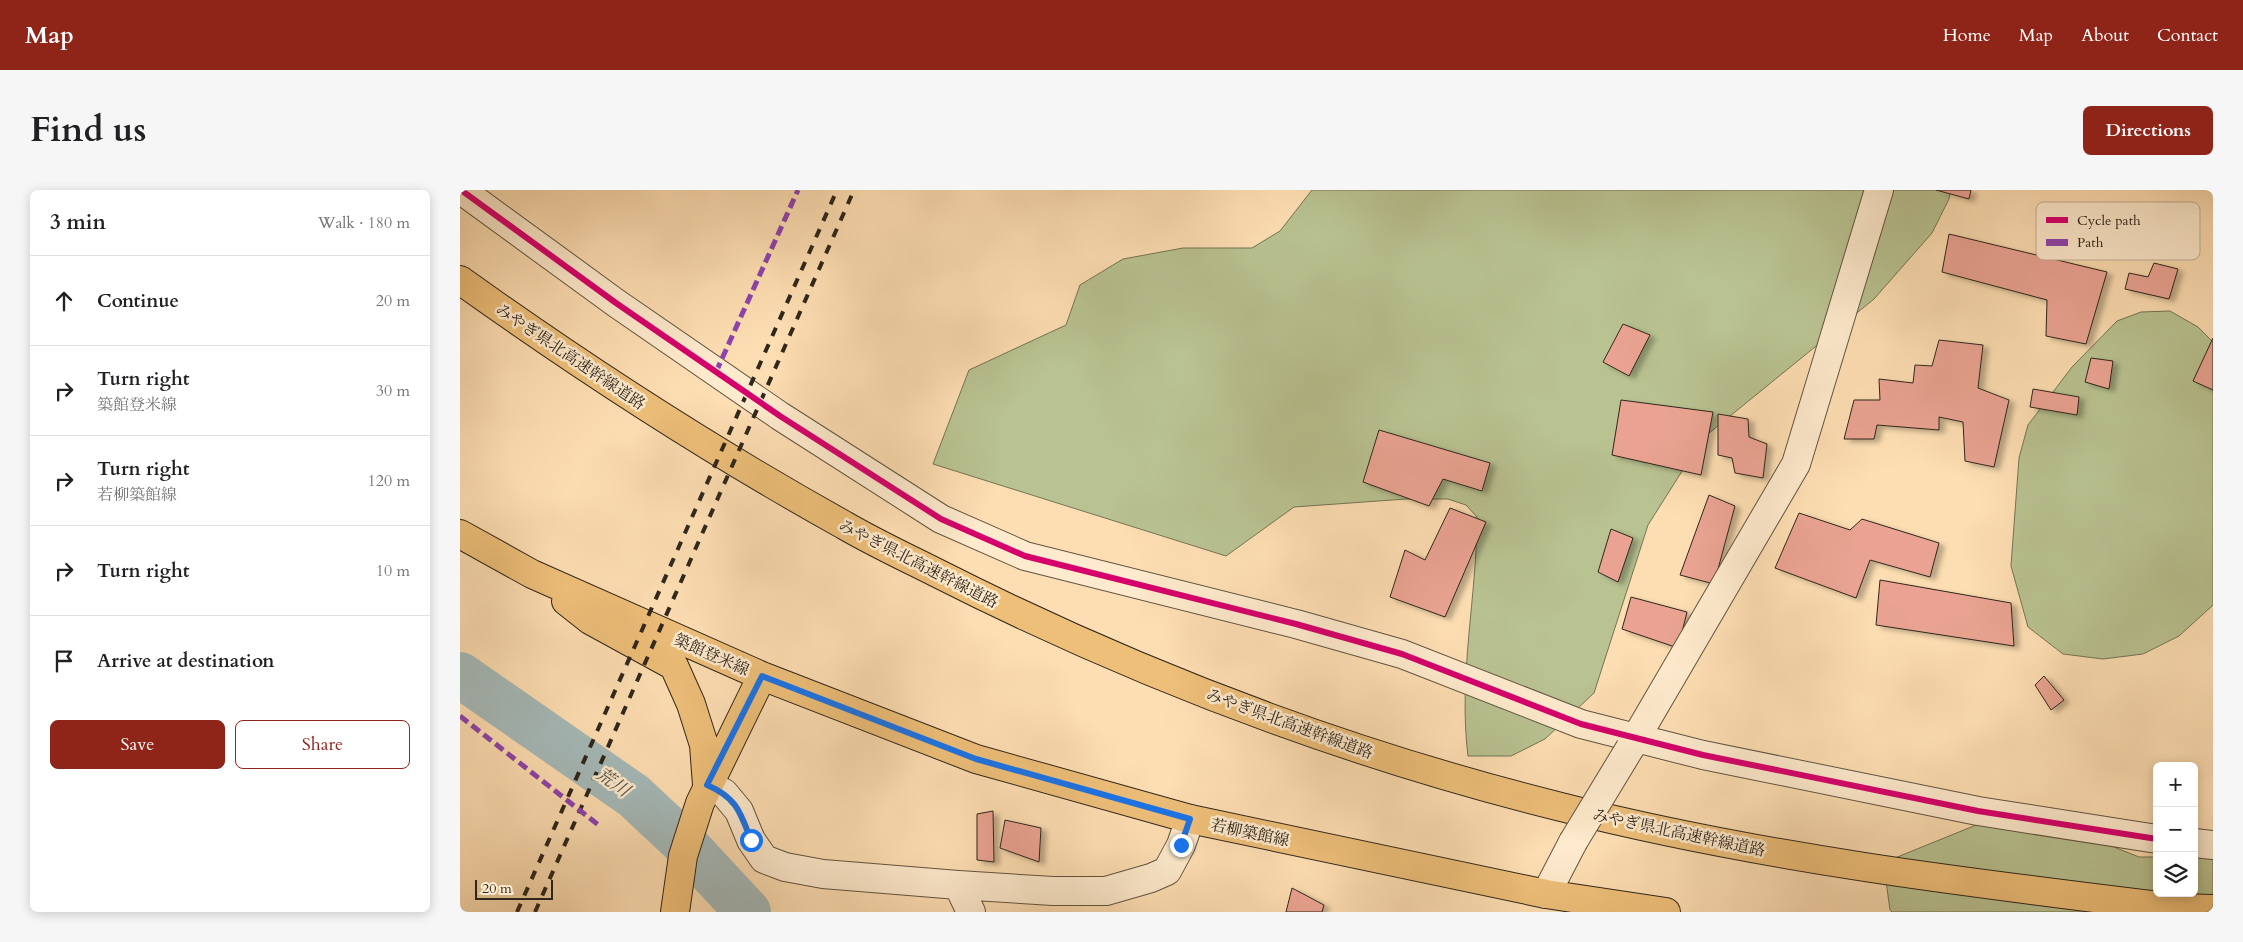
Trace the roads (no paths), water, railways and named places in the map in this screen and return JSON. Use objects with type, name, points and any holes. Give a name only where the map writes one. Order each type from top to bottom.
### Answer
[{"type":"main road","name":"みやぎ県北高速幹線道路","points":[[460,280],[554,348],[686,431],[845,526],[1022,616],[1163,677],[1300,730],[1436,772],[1560,807],[1689,837],[1950,880],[2176,908],[2213,909]]},
{"type":"main road","name":"築館登米線","points":[[460,534],[532,574],[762,676],[703,794],[683,856],[675,912]]},
{"type":"main road","points":[[532,574],[590,620],[674,666],[691,704],[704,745],[703,794]]},
{"type":"main road","name":"若柳築館線","points":[[762,676],[976,759],[1190,819],[1546,894],[1666,912]]},
{"type":"street","points":[[461,190],[616,303],[764,405],[941,519],[1025,556],[1296,624],[1402,654],[1633,743],[1703,755],[1978,811],[2153,838]]},
{"type":"street","points":[[1546,894],[1573,842],[1796,464],[1879,190]]},
{"type":"street","points":[[703,794],[724,793],[739,811],[751,840],[764,859],[785,867],[823,874],[1053,891],[1106,890],[1151,878],[1167,871],[1181,845],[1190,819]]},
{"type":"street","points":[[2198,843],[2213,845]]},
{"type":"street","points":[[958,885],[971,912]]},
{"type":"waterway","name":"荒川","points":[[460,675],[634,796],[681,840],[748,912]]},
{"type":"railway","points":[[517,912],[837,190]]},
{"type":"railway","points":[[535,912],[854,190]]}]
